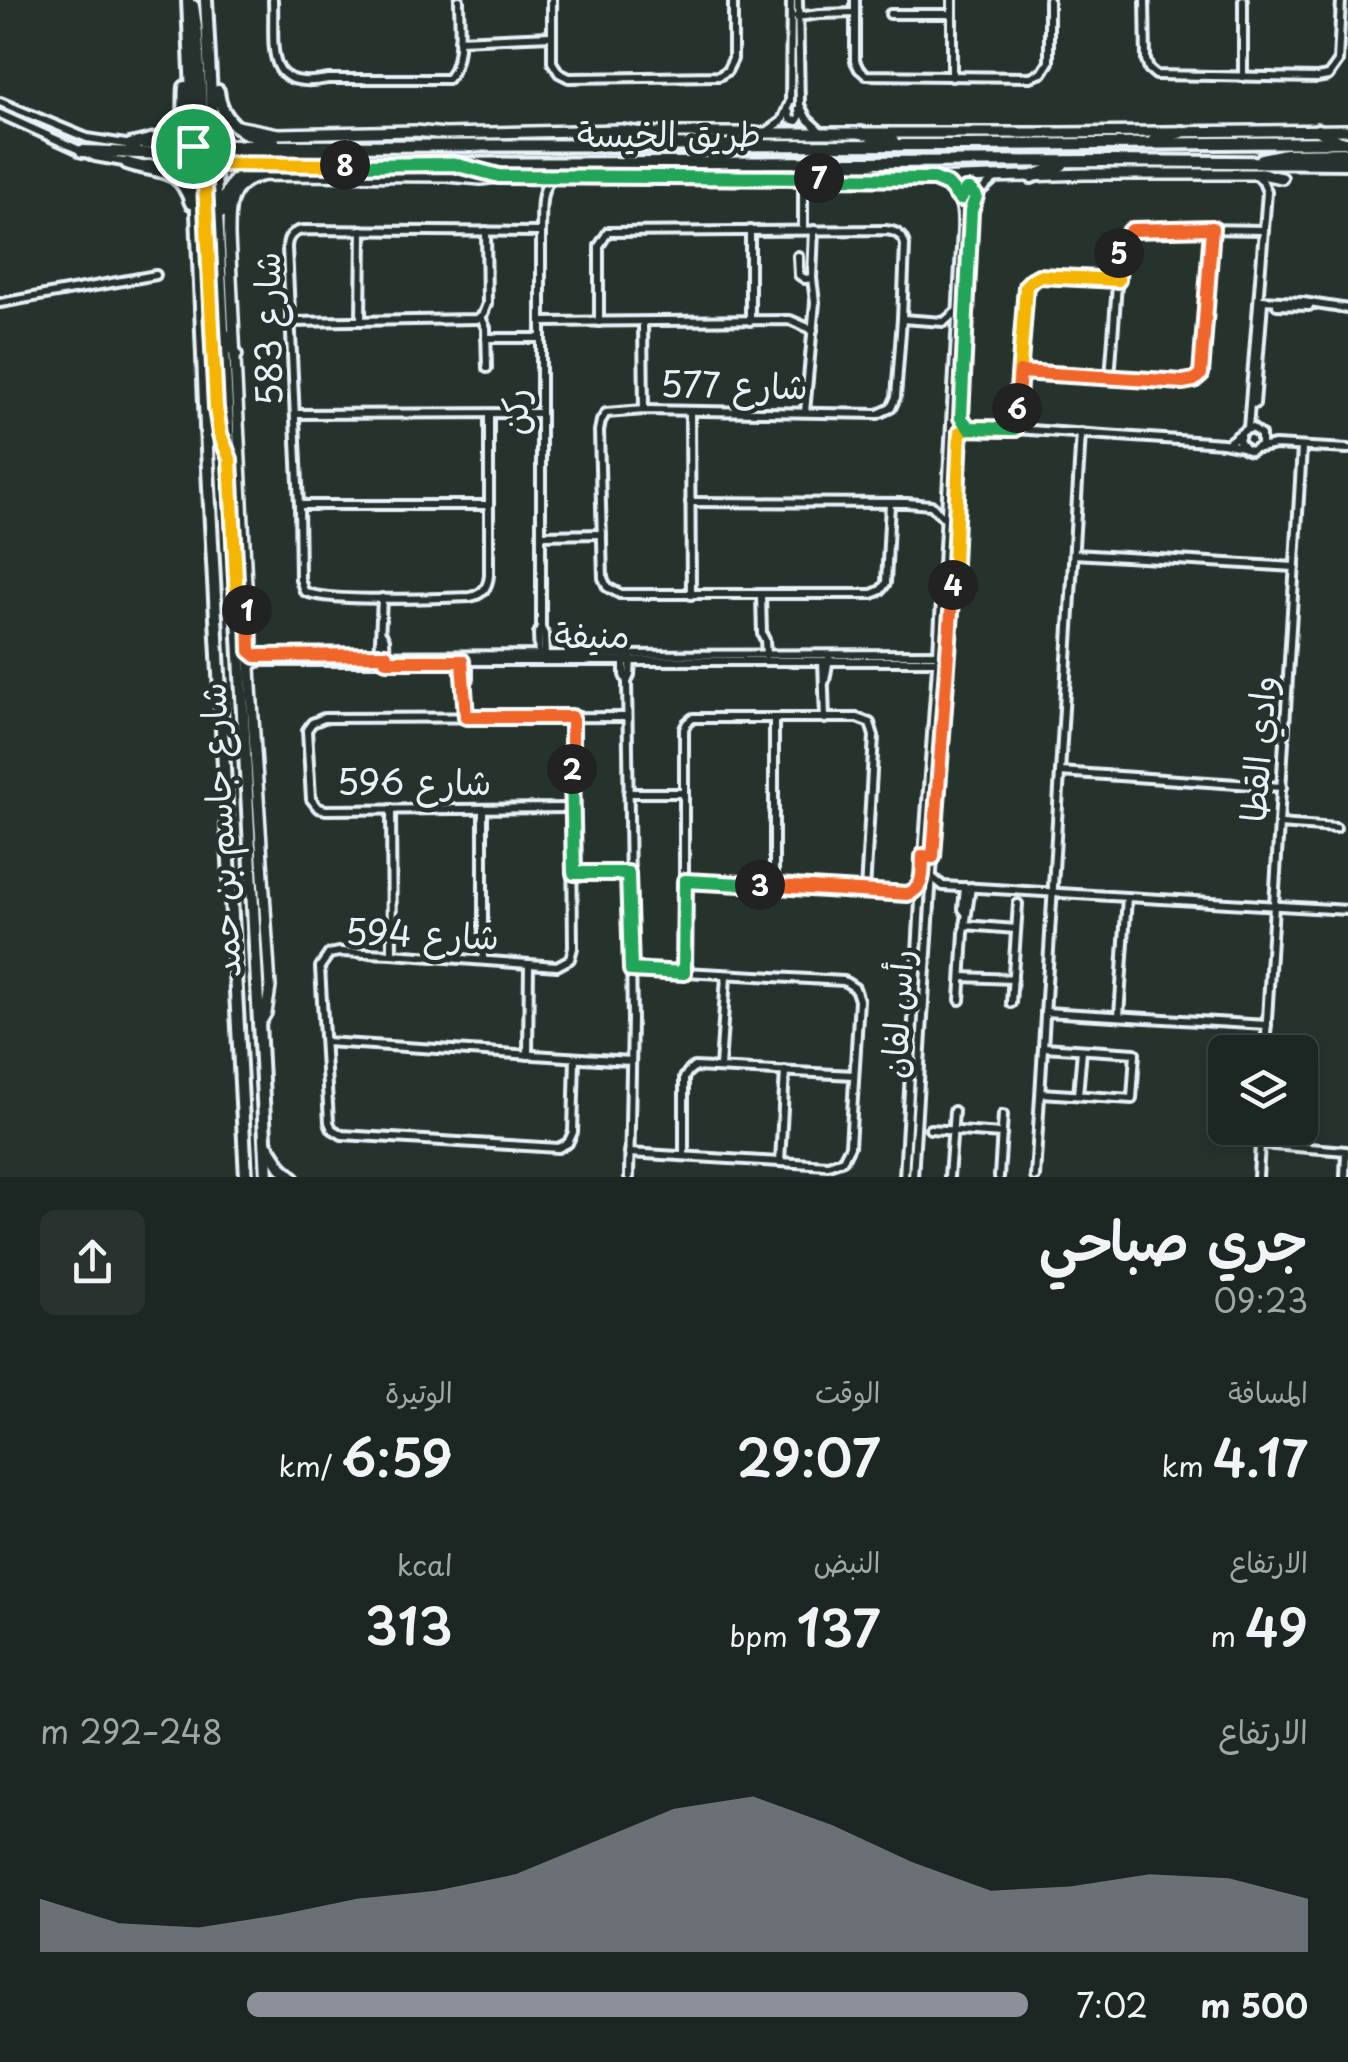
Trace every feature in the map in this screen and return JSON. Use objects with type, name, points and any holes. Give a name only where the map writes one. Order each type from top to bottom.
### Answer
[{"type":"main road","name":"شارع جاسم بن حمد","points":[[190,0],[190,66],[219,238],[266,1177]]},
{"type":"main road","points":[[190,0],[198,34],[216,408],[220,434],[230,459]]},
{"type":"main road","name":"شارع جاسم بن حمد","points":[[206,0],[211,61],[196,223],[246,1177]]},
{"type":"main road","points":[[211,61],[222,109],[235,126],[256,138],[294,146]]},
{"type":"main road","points":[[130,145],[163,138],[180,123],[190,66]]},
{"type":"main road","points":[[1318,130],[1346,146]]},
{"type":"main road","points":[[592,145],[642,132]]},
{"type":"main road","points":[[1143,144],[1182,132]]},
{"type":"main road","points":[[861,133],[909,144]]},
{"type":"main road","name":"طريق الخيسة","points":[[204,156],[294,146],[1346,146]]},
{"type":"main road","points":[[82,151],[320,155],[381,146]]},
{"type":"main road","points":[[1256,168],[1271,156],[1346,146]]},
{"type":"main road","name":"طريق الخيسة","points":[[204,156],[273,164],[1071,161],[1256,168],[1348,163]]},
{"type":"main road","points":[[1030,177],[1071,161]]},
{"type":"main road","points":[[841,162],[888,178]]},
{"type":"main road","points":[[127,163],[168,172],[177,178],[186,190],[196,223]]},
{"type":"main road","points":[[590,176],[613,163]]},
{"type":"main road","points":[[219,238],[229,187],[247,172],[273,164]]},
{"type":"main road","points":[[454,164],[499,176]]},
{"type":"main road","points":[[223,329],[236,355]]},
{"type":"main road","points":[[237,600],[249,613]]},
{"type":"main road","points":[[244,736],[254,721]]},
{"type":"main road","points":[[264,1137],[274,1158],[292,1177]]},
{"type":"street","points":[[273,0],[275,60],[282,74],[291,79],[316,81],[445,80],[455,72],[458,0]]},
{"type":"street","points":[[552,0],[554,68],[569,78],[711,78],[727,71],[734,59],[733,0]]},
{"type":"street","points":[[794,0],[795,100],[807,120],[826,133]]},
{"type":"street","points":[[854,0],[855,60],[862,72],[875,76],[952,77],[1030,77],[1042,73],[1049,58],[1049,0]]},
{"type":"street","points":[[952,0],[952,77]]},
{"type":"street","points":[[1146,0],[1146,60],[1152,72],[1166,76],[1322,78],[1338,62],[1341,0]]},
{"type":"street","points":[[1243,0],[1243,77]]},
{"type":"street","points":[[794,14],[855,14]]},
{"type":"street","points":[[890,14],[952,14]]},
{"type":"street","points":[[458,40],[551,36]]},
{"type":"street","points":[[764,133],[782,121],[795,100]]},
{"type":"street","name":"طريق الخيسة","points":[[0,102],[101,142],[204,156]]},
{"type":"street","name":"طريق الخيسة","points":[[0,114],[106,160],[127,163],[204,156]]},
{"type":"street","name":"طريق الخيسة","points":[[235,126],[286,134],[1348,130]]},
{"type":"street","name":"طريق الخيسة","points":[[236,355],[229,212],[232,198],[242,184],[265,175],[934,179],[1256,168],[1282,178]]},
{"type":"street","points":[[1256,168],[1267,192]]},
{"type":"street","points":[[528,175],[536,181],[542,196]]},
{"type":"street","points":[[542,196],[548,182],[556,176]]},
{"type":"street","points":[[803,178],[803,230]]},
{"type":"street","points":[[934,179],[976,196],[998,178]]},
{"type":"street","points":[[1258,448],[1252,432],[1267,192],[1271,184],[1282,178]]},
{"type":"street","name":"رأس لفان","points":[[904,1177],[964,194]]},
{"type":"street","name":"ركن","points":[[542,196],[542,658]]},
{"type":"street","name":"رأس لفان","points":[[913,1177],[948,658],[971,211],[976,196]]},
{"type":"street","points":[[1020,372],[1189,382],[1201,374],[1212,228]]},
{"type":"street","name":"شارع 583","points":[[489,414],[488,580],[483,592],[470,598],[382,598],[315,597],[304,591],[300,580],[287,248],[292,235],[299,230],[541,232]]},
{"type":"street","points":[[361,321],[362,230]]},
{"type":"street","points":[[750,230],[750,321]]},
{"type":"street","points":[[804,412],[816,302],[812,278],[814,230]]},
{"type":"street","name":"شارع 577","points":[[598,322],[599,246],[608,232],[886,230],[901,236],[902,318],[896,401],[891,408],[878,414],[610,411],[601,421],[602,578],[611,591],[620,594],[868,594],[880,590],[886,582],[890,503]]},
{"type":"street","points":[[1110,378],[1120,244],[1124,235],[1132,230],[1264,230]]},
{"type":"street","points":[[290,322],[480,317],[487,304],[486,231]]},
{"type":"street","points":[[798,256],[799,275],[812,278]]},
{"type":"street","points":[[0,304],[156,275]]},
{"type":"street","points":[[1015,429],[1028,282],[1039,276],[1118,280]]},
{"type":"street","points":[[1261,302],[1348,309]]},
{"type":"street","points":[[944,322],[958,309]]},
{"type":"street","points":[[480,317],[485,324],[487,368]]},
{"type":"street","points":[[902,318],[944,322],[956,337]]},
{"type":"street","points":[[541,322],[793,321],[812,330]]},
{"type":"street","points":[[644,322],[644,410]]},
{"type":"street","points":[[486,338],[541,338]]},
{"type":"street","points":[[236,355],[270,987],[266,1013],[259,1025]]},
{"type":"street","points":[[690,410],[691,595]]},
{"type":"street","points":[[295,414],[541,414]]},
{"type":"street","points":[[961,418],[969,428]]},
{"type":"street","points":[[960,432],[969,428],[1081,433],[1223,443],[1252,451],[1275,445],[1348,449]]},
{"type":"street","points":[[1223,443],[1252,432]]},
{"type":"street","points":[[1252,432],[1275,445]]},
{"type":"street","points":[[1242,447],[1239,440],[1252,432]]},
{"type":"street","points":[[1035,1177],[1081,433]]},
{"type":"street","name":"وادي القطا","points":[[1267,1035],[1302,448]]},
{"type":"street","points":[[690,502],[930,505],[946,491]]},
{"type":"street","points":[[299,505],[489,505]]},
{"type":"street","points":[[930,505],[944,519]]},
{"type":"street","points":[[541,535],[602,534]]},
{"type":"street","points":[[1074,554],[1295,567]]},
{"type":"street","points":[[761,594],[765,640],[762,655]]},
{"type":"street","points":[[382,598],[383,658]]},
{"type":"street","name":"منيفة","points":[[250,651],[259,656],[383,658],[948,658]]},
{"type":"street","name":"منيفة","points":[[250,669],[262,661],[383,658]]},
{"type":"street","name":"شارع 596","points":[[465,658],[466,717]]},
{"type":"street","points":[[628,658],[629,1177]]},
{"type":"street","name":"منيفة","points":[[628,658],[826,658]]},
{"type":"street","points":[[825,719],[826,658]]},
{"type":"street","name":"شارع 594","points":[[572,717],[574,873],[572,955],[567,962],[529,965],[339,952],[325,958],[320,972],[329,1122],[338,1134],[563,1146],[572,1137],[575,1058]]},
{"type":"street","name":"شارع 596","points":[[573,808],[330,810],[314,805],[311,799],[307,734],[316,720],[324,718],[628,717]]},
{"type":"street","points":[[774,718],[774,886]]},
{"type":"street","points":[[684,973],[684,730],[690,720],[867,721],[874,728],[866,892]]},
{"type":"street","points":[[1060,772],[1282,787]]},
{"type":"street","points":[[628,793],[684,793]]},
{"type":"street","points":[[391,809],[392,954]]},
{"type":"street","points":[[483,809],[483,960]]},
{"type":"street","points":[[1279,824],[1336,828]]},
{"type":"street","points":[[923,856],[933,857]]},
{"type":"street","points":[[574,873],[628,873]]},
{"type":"street","points":[[932,877],[944,886]]},
{"type":"street","points":[[685,881],[908,894],[921,884]]},
{"type":"street","points":[[930,894],[944,886],[1348,910]]},
{"type":"street","points":[[960,1000],[966,925],[963,908],[968,887]]},
{"type":"street","points":[[908,894],[920,908]]},
{"type":"street","points":[[1119,1016],[1127,896]]},
{"type":"street","points":[[1012,1002],[1018,904]]},
{"type":"street","points":[[966,925],[1016,929]]},
{"type":"street","points":[[528,1055],[529,965]]},
{"type":"street","points":[[629,1152],[834,1165],[847,1156],[850,1146],[859,1000],[852,985],[844,981],[631,970]]},
{"type":"street","points":[[720,1067],[726,976]]},
{"type":"street","points":[[962,976],[1013,980]]},
{"type":"street","points":[[1046,1012],[1267,1025]]},
{"type":"street","points":[[325,1042],[631,1061]]},
{"type":"street","points":[[1040,1092],[1132,1098],[1135,1053],[1043,1047]]},
{"type":"street","points":[[1078,1095],[1082,1050]]},
{"type":"street","points":[[684,1155],[686,1075],[690,1069],[697,1066],[854,1075]]},
{"type":"street","points":[[780,1162],[785,1071]]},
{"type":"street","points":[[950,1177],[954,1111]]},
{"type":"street","points":[[999,1177],[1003,1116]]},
{"type":"street","points":[[930,1129],[1002,1134]]},
{"type":"street","points":[[1258,1177],[1260,1145]]},
{"type":"street","points":[[1272,1145],[1346,1151],[1345,1177]]},
{"type":"route","points":[[193,146],[202,153],[204,165],[216,408],[220,434],[230,459],[237,600],[249,613],[250,651],[259,656],[386,655],[386,661],[462,661],[466,717],[572,717],[574,873],[628,873],[631,970],[684,973],[685,881],[908,894],[919,888],[923,856],[933,857],[960,432],[969,428],[1015,429],[1025,290],[1032,280],[1043,276],[1118,280],[1120,244],[1132,230],[1212,228],[1204,364],[1198,378],[1183,382],[1020,372],[1015,429],[969,428],[961,418],[971,211],[976,196],[970,190],[963,192],[960,199],[948,185],[934,179],[499,176],[454,164],[215,164],[207,160],[203,146],[193,146]]}]
